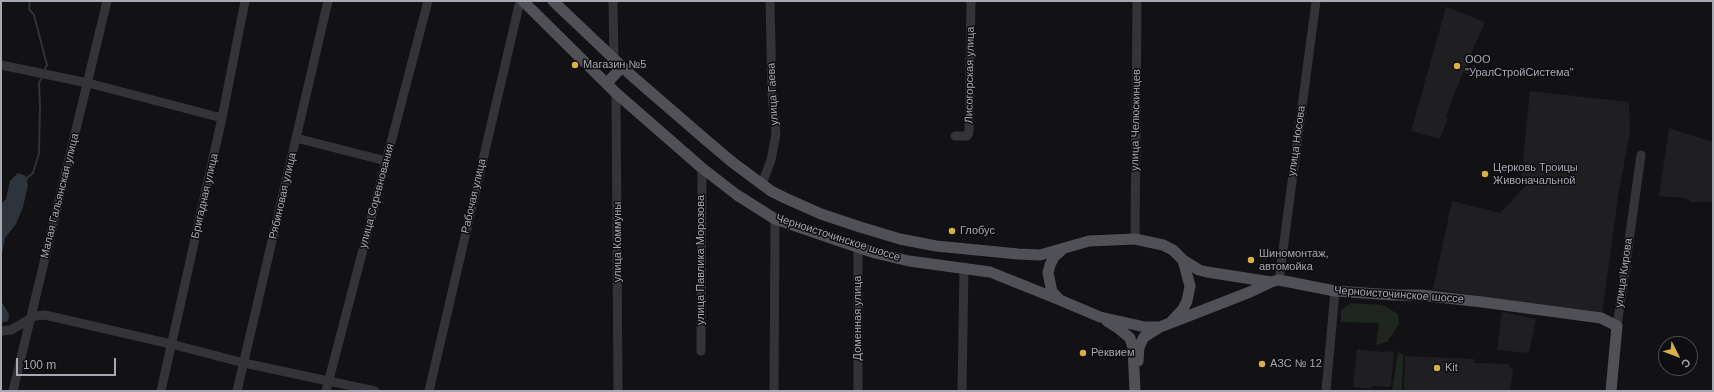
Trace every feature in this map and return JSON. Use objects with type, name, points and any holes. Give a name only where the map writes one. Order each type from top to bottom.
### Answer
[{"type":"main road","name":"Черноисточинское шоссе","points":[[523,1],[616,93],[702,168],[737,195],[775,219],[875,252],[909,261],[990,272],[1060,300]]},
{"type":"main road","name":"Черноисточинское шоссе","points":[[553,1],[618,64],[732,162],[762,184],[785,198],[822,214],[860,227],[915,242],[1018,254],[1040,254],[1067,246]]},
{"type":"main road","points":[[607,83],[618,64]]},
{"type":"main road","points":[[1135,391],[1133,348],[1130,338],[1118,328],[1100,317],[1060,300],[1052,292],[1048,273],[1054,257],[1067,246],[1089,241],[1135,239],[1163,245],[1173,250],[1183,260],[1189,277],[1189,293],[1183,308],[1171,322]]},
{"type":"main road","name":"Черноисточинское шоссе","points":[[1183,260],[1198,270],[1207,272],[1335,291],[1393,295],[1421,295],[1482,302],[1600,318],[1617,326]]},
{"type":"main road","points":[[1135,391],[1139,347],[1144,337],[1171,322],[1275,281]]},
{"type":"main road","points":[[1100,317],[1145,327],[1160,327]]},
{"type":"main road","name":"улица Кирова","points":[[1611,391],[1617,326]]},
{"type":"street","name":"Малая Гальянская улица","points":[[13,391],[107,1]]},
{"type":"street","name":"Бригадная улица","points":[[161,391],[222,118],[245,1]]},
{"type":"street","name":"Рябиновая улица","points":[[238,391],[328,1]]},
{"type":"street","name":"улица Соревнования","points":[[328,386],[428,1]]},
{"type":"street","name":"Рабочая улица","points":[[429,391],[520,1]]},
{"type":"street","points":[[613,1],[618,64]]},
{"type":"street","name":"улица Гаева","points":[[762,184],[772,160],[776,134],[772,94],[770,1]]},
{"type":"street","name":"Лисогорская улица","points":[[955,136],[967,136],[969,133],[971,1]]},
{"type":"street","name":"улица Челюскинцев","points":[[1135,239],[1137,1]]},
{"type":"street","name":"улица Носова","points":[[1275,281],[1316,1]]},
{"type":"street","points":[[1,65],[88,83],[222,118]]},
{"type":"street","name":"улица Коммуны","points":[[616,93],[618,391]]},
{"type":"street","points":[[296,138],[386,161]]},
{"type":"street","name":"улица Кирова","points":[[1617,326],[1641,155]]},
{"type":"street","name":"улица Павлика Морозова","points":[[701,352],[702,168]]},
{"type":"street","points":[[774,391],[775,219]]},
{"type":"street","name":"Доменная улица","points":[[858,246],[858,391]]},
{"type":"street","points":[[962,391],[964,268]]},
{"type":"street","points":[[1326,391],[1335,291]]},
{"type":"street","points":[[1,331],[10,330],[30,318],[45,315],[171,344],[328,386],[374,391]]},
{"type":"shaded area","points":[[1446,7],[1485,22],[1466,65],[1472,68],[1469,74],[1463,72],[1446,116],[1448,118],[1440,139],[1411,131]]},
{"type":"shaded area","points":[[1530,91],[1629,102],[1630,131],[1618,197],[1602,315],[1433,289],[1452,201],[1500,213],[1531,180],[1521,178]]},
{"type":"shaded area","points":[[1669,128],[1713,142],[1713,202],[1691,202],[1686,198],[1659,196]]},
{"type":"shaded area","points":[[18,173],[26,176],[28,185],[23,207],[16,224],[5,238],[1,259],[1,204],[6,199],[10,181]]},
{"type":"shaded area","points":[[1,301],[9,314],[8,321],[1,323]]},
{"type":"shaded area","points":[[1351,303],[1382,305],[1398,314],[1399,324],[1387,342],[1376,345],[1379,323],[1341,322],[1341,310]]},
{"type":"shaded area","points":[[1502,312],[1536,319],[1529,353],[1497,350]]},
{"type":"shaded area","points":[[1357,349],[1382,352],[1394,351],[1391,387],[1373,386],[1372,389],[1353,387]]},
{"type":"shaded area","points":[[1398,352],[1403,355],[1402,391],[1392,391]]},
{"type":"shaded area","points":[[1405,356],[1474,359],[1474,363],[1508,364],[1513,371],[1510,391],[1404,391]]},
{"type":"waterway","points":[[30,1],[29,9],[34,15],[47,65],[45,69]]},
{"type":"waterway","points":[[26,179],[33,173],[39,153],[39,83],[41,79]]},
{"type":"place","name":"Магазин №5","points":[[575,65]]},
{"type":"place","name":"ООО \"УралСтройСистема\"","points":[[1457,66]]},
{"type":"place","name":"Церковь Троицы Живоначальной","points":[[1485,174]]},
{"type":"place","name":"Глобус","points":[[952,231]]},
{"type":"place","name":"Шиномонтаж, автомойка","points":[[1251,260]]},
{"type":"place","name":"Реквием","points":[[1083,353]]},
{"type":"place","name":"АЗС № 12","points":[[1262,364]]},
{"type":"place","name":"Kit","points":[[1437,368]]}]
